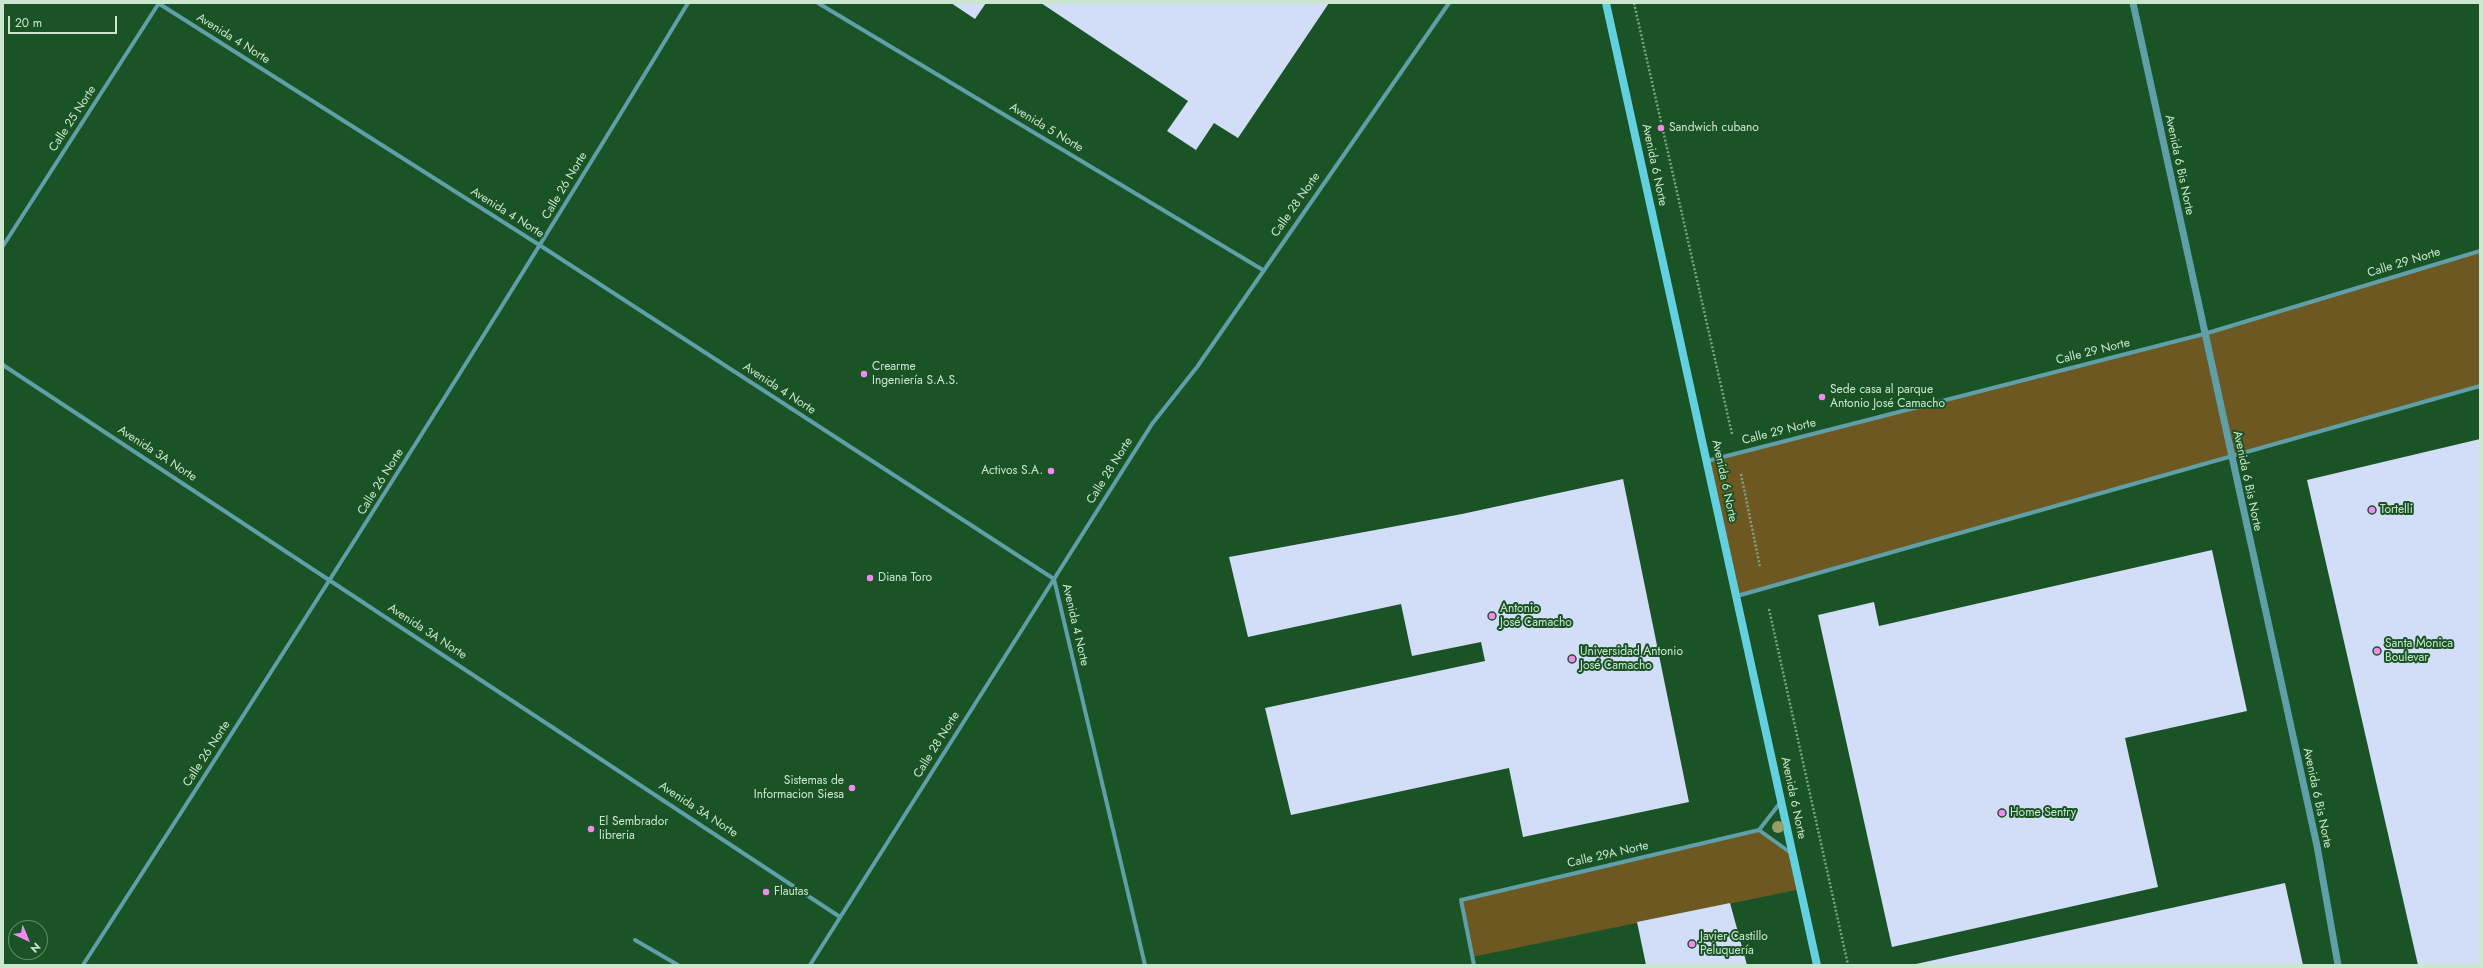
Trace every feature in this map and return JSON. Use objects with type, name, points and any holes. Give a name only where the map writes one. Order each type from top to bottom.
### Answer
[{"type":"main road","name":"Avenida 6 Norte","points":[[1606,3],[1817,965]]},
{"type":"street","name":"Avenida 4 Norte","points":[[159,3],[541,246],[1054,579],[1145,965]]},
{"type":"street","name":"Calle 25 Norte","points":[[3,246],[159,3]]},
{"type":"street","name":"Calle 26 Norte","points":[[83,965],[331,581],[541,246],[688,3]]},
{"type":"street","name":"Avenida 5 Norte","points":[[818,3],[1263,270]]},
{"type":"street","name":"Calle 28 Norte","points":[[810,965],[1152,424],[1197,367],[1449,3]]},
{"type":"street","name":"Avenida 6 Bis Norte","points":[[2133,3],[2230,456],[2317,846],[2338,965]]},
{"type":"street","name":"Calle 29 Norte","points":[[1706,460],[2204,334],[2480,251]]},
{"type":"street","name":"Avenida 3A Norte","points":[[3,365],[840,916]]},
{"type":"street","points":[[1737,596],[2480,386]]},
{"type":"street","points":[[1782,801],[1759,830],[1792,854]]},
{"type":"street","name":"Calle 29A Norte","points":[[1474,965],[1461,900],[1759,830]]},
{"type":"street","points":[[635,940],[678,965]]},
{"type":"path","points":[[1634,3],[1736,453],[1764,589],[1848,965]]},
{"type":"shaded area","points":[[2480,251],[2480,386],[1737,596],[1707,461],[2204,334]]},
{"type":"shaded area","points":[[1759,830],[1793,854],[1801,889],[1472,957],[1461,900]]},
{"type":"building","points":[[951,3],[986,3],[975,19]]},
{"type":"building","points":[[1041,3],[1329,3],[1238,138],[1214,123],[1196,150],[1167,131],[1188,101]]},
{"type":"building","points":[[2480,439],[2480,965],[2418,965],[2307,480]]},
{"type":"building","name":"Universidad Antonio José Camacho","points":[[1623,479],[1689,802],[1523,837],[1509,768],[1291,815],[1265,708],[1485,661],[1481,642],[1412,656],[1401,604],[1248,637],[1229,557],[1462,514]]},
{"type":"building","name":"Home Sentry","points":[[2212,550],[2247,711],[2125,738],[2158,887],[1892,947],[1818,615],[1874,602],[1879,626]]},
{"type":"building","points":[[2285,883],[2303,965],[1916,965],[1916,964]]},
{"type":"building","name":"Javier Castillo Peluquería","points":[[1730,903],[1747,965],[1646,965],[1637,922]]},
{"type":"place","name":"Sandwich cubano","points":[[1661,128]]},
{"type":"place","name":"Crearme Ingeniería S.A.S.","points":[[864,374]]},
{"type":"place","name":"Sede casa al parque Antonio José Camacho","points":[[1822,397]]},
{"type":"place","name":"Activos S.A.","points":[[1051,471]]},
{"type":"place","name":"Tortelli","points":[[2372,510]]},
{"type":"place","name":"Diana Toro","points":[[870,578]]},
{"type":"place","name":"Antonio José Camacho","points":[[1492,616]]},
{"type":"place","name":"Santa Monica Boulevar","points":[[2377,651]]},
{"type":"place","name":"Universidad Antonio José Camacho","points":[[1572,659]]},
{"type":"place","name":"Sistemas de Informacion Siesa","points":[[852,788]]},
{"type":"place","name":"Home Sentry","points":[[2002,813]]},
{"type":"place","name":"El Sembrador libreria","points":[[591,829]]},
{"type":"place","name":"Flautas","points":[[766,892]]},
{"type":"place","name":"Javier Castillo Peluquería","points":[[1692,944]]}]
